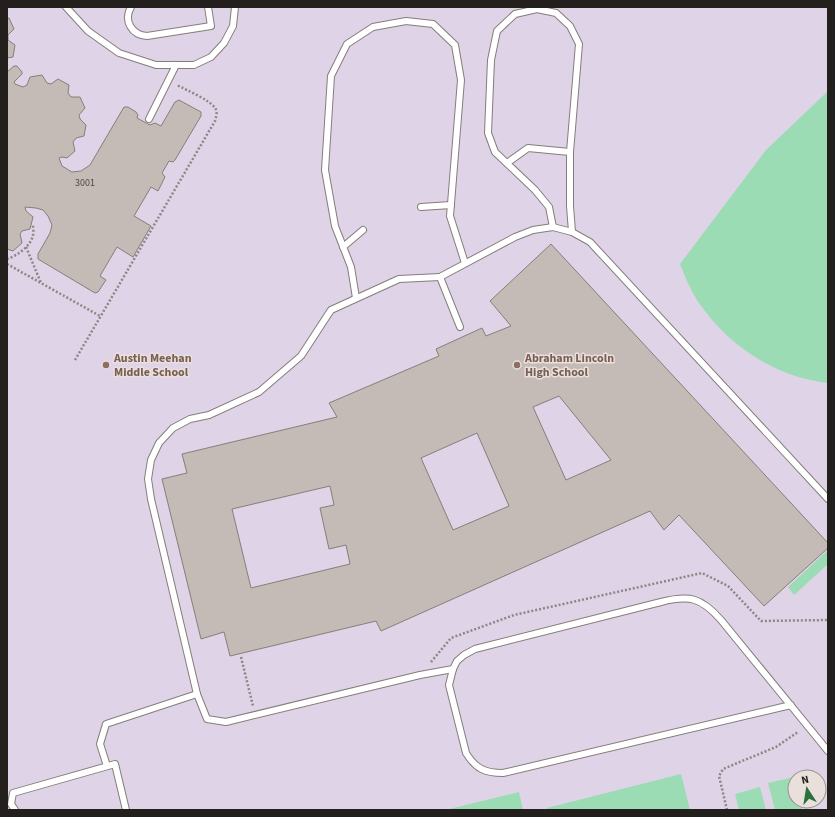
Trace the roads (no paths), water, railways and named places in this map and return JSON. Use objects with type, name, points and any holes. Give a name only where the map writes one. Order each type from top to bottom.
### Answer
[{"type":"lane","points":[[66,7],[88,31],[119,53],[156,65],[194,65],[211,57],[224,43],[233,26],[235,7]]},
{"type":"lane","points":[[130,7],[127,17],[131,29],[135,33],[147,36],[211,26],[208,7]]},
{"type":"lane","points":[[553,227],[549,207],[535,190],[495,152],[488,133],[491,60],[497,31],[515,14],[537,9],[556,13],[570,26],[579,44],[570,152],[570,206],[572,232]]},
{"type":"lane","points":[[356,298],[351,267],[335,226],[324,170],[331,76],[347,44],[373,27],[406,21],[434,24],[455,45],[461,80],[450,216],[465,264]]},
{"type":"lane","points":[[149,119],[176,65]]},
{"type":"lane","points":[[507,163],[528,148],[570,152]]},
{"type":"lane","points":[[421,207],[451,205]]},
{"type":"lane","points":[[453,669],[420,675],[226,722],[207,719],[197,694],[151,499],[148,479],[151,460],[159,443],[173,428],[190,419],[209,415],[259,392],[301,356],[331,310],[356,298],[399,279],[440,277],[515,237],[533,230],[553,227],[572,232],[590,242],[828,499]]},
{"type":"lane","points":[[343,247],[363,230]]},
{"type":"lane","points":[[440,277],[460,327]]},
{"type":"lane","points":[[791,705],[503,773],[492,773],[481,770],[472,763],[466,754],[449,685],[453,669],[457,661],[475,649],[677,598],[688,598],[701,602],[712,609],[791,705],[828,751]]},
{"type":"lane","points":[[107,766],[100,744],[106,724],[197,694]]},
{"type":"lane","points":[[15,810],[11,804],[13,793],[115,764],[126,810]]},
{"type":"place","name":"Austin Meehan Middle School","points":[[106,365]]},
{"type":"place","name":"Abraham Lincoln High School","points":[[517,365]]}]
